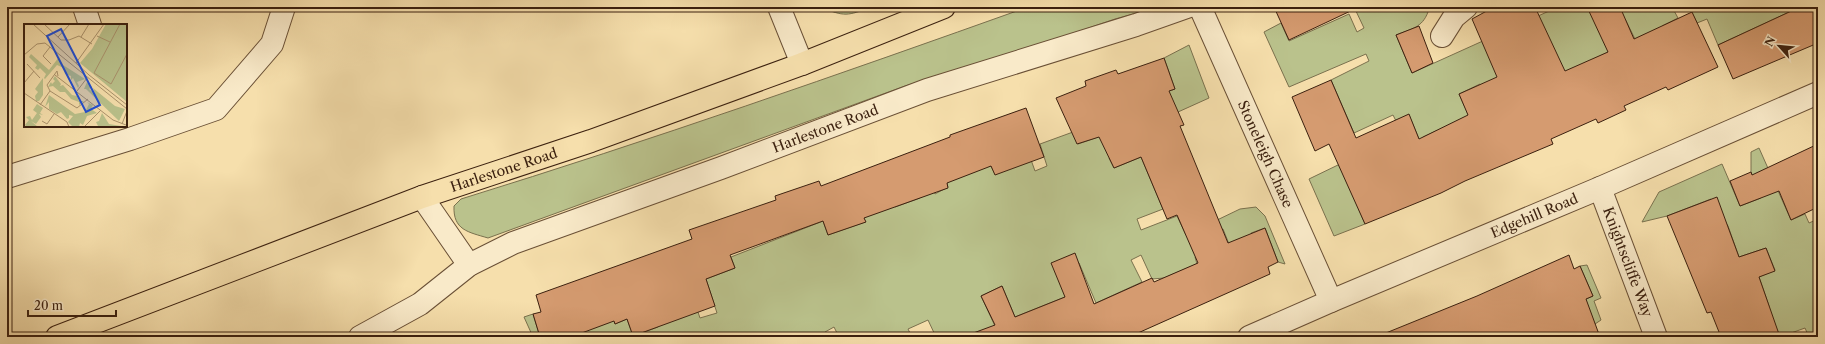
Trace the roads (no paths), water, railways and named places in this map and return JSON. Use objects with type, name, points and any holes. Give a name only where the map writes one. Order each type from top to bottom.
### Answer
[{"type":"main road","name":"Harlestone Road","points":[[57,337],[422,197],[591,141],[802,64],[944,7]]},
{"type":"street","points":[[84,7],[90,24]]},
{"type":"street","points":[[7,177],[128,132],[216,109],[272,44],[284,7]]},
{"type":"street","points":[[779,7],[802,64]]},
{"type":"street","name":"Harlestone Road","points":[[360,337],[420,304],[470,265],[520,241],[721,168],[927,90],[1136,25],[1187,7]]},
{"type":"street","name":"Stoneleigh Chase","points":[[1200,7],[1331,300]]},
{"type":"street","points":[[1442,36],[1454,10]]},
{"type":"street","name":"Edgehill Road","points":[[1249,337],[1331,300],[1600,188],[1818,93]]},
{"type":"street","name":"Knightscliffe Way","points":[[1600,188],[1656,337]]},
{"type":"street","points":[[422,197],[470,265]]}]
